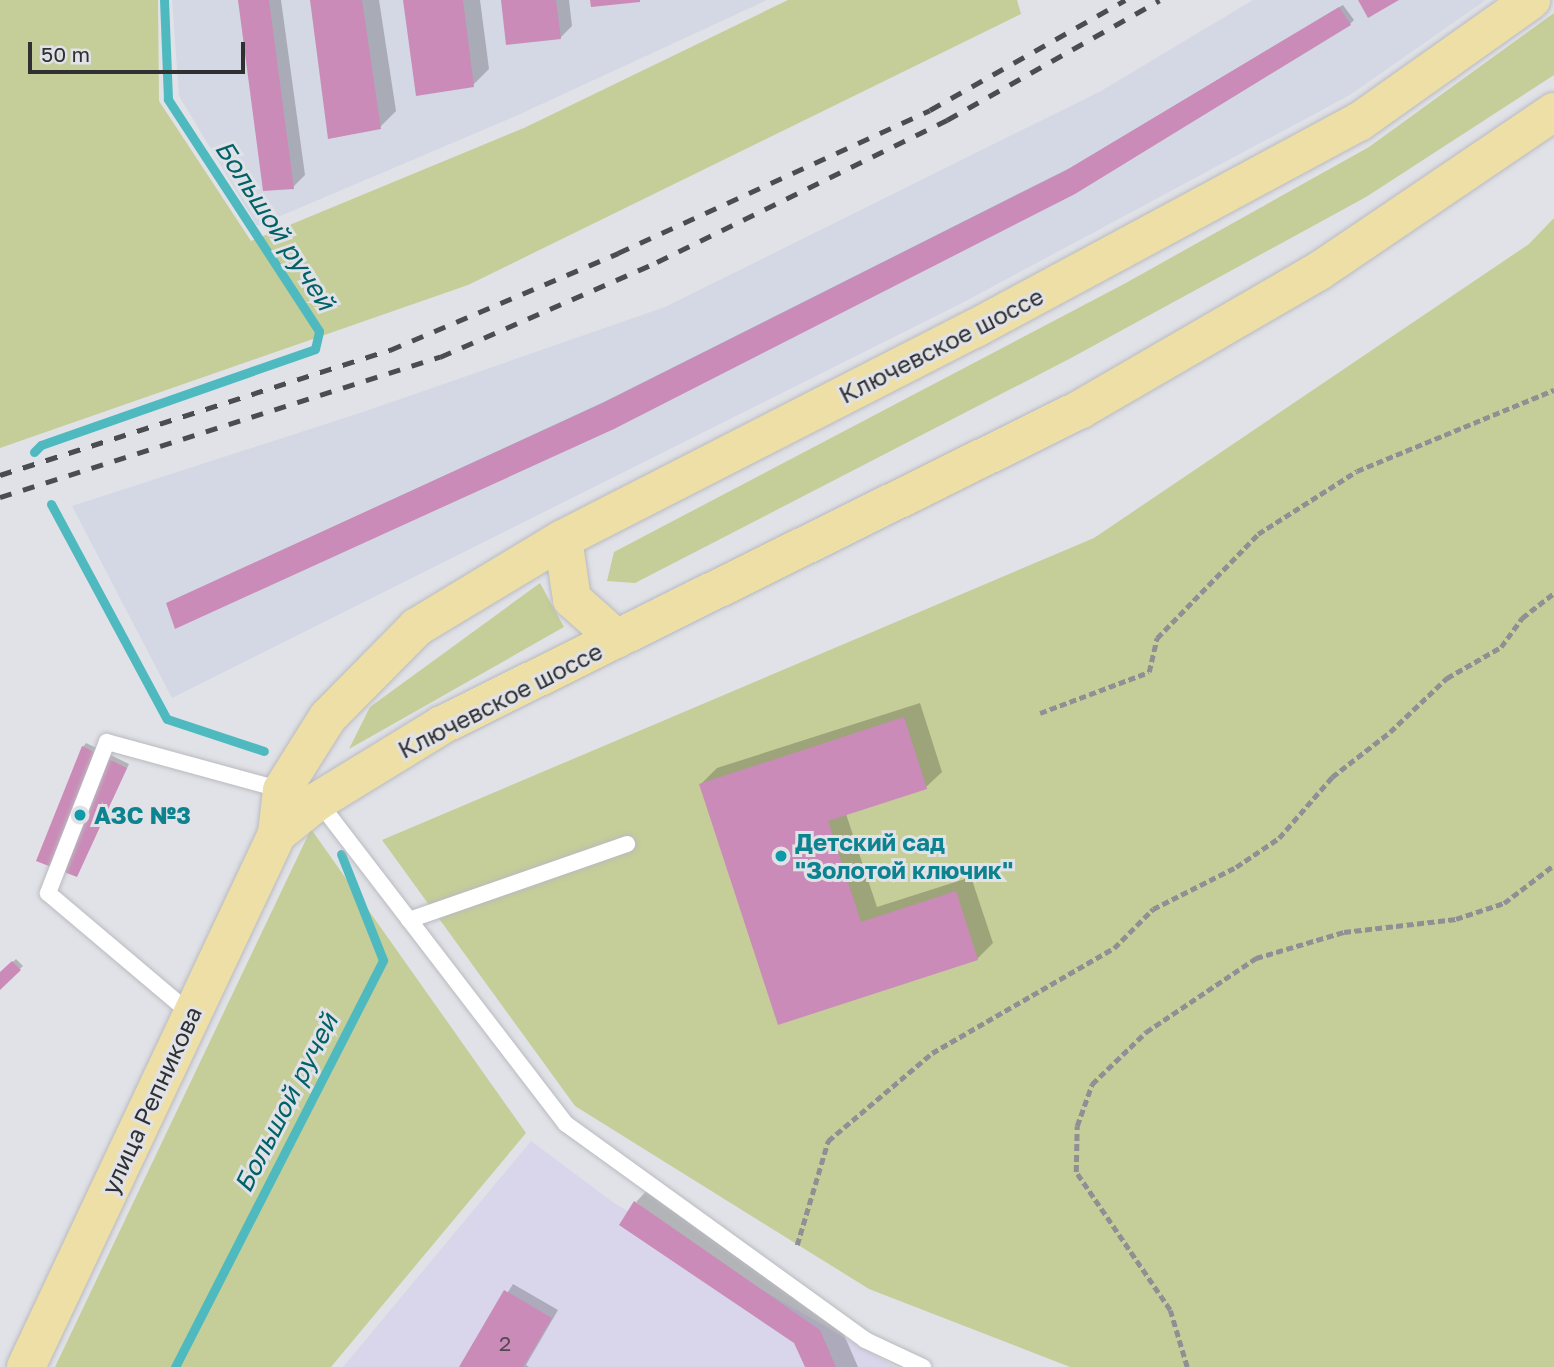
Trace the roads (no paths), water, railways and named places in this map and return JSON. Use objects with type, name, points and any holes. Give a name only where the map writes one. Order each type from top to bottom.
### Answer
[{"type":"main road","name":"Ключевское шоссе","points":[[277,834],[290,775],[328,717],[417,627],[563,538],[974,329],[1359,122],[1531,0]]},
{"type":"main road","name":"Ключевское шоссе","points":[[277,834],[318,801],[442,724],[1081,409],[1318,271],[1554,112]]},
{"type":"main road","points":[[563,538],[572,599],[617,639]]},
{"type":"main road","name":"улица Репникова","points":[[26,1367],[277,834]]},
{"type":"lane","points":[[191,1014],[48,893],[107,742],[290,775],[318,801],[566,1124],[865,1340],[923,1367]]},
{"type":"lane","points":[[409,920],[627,844]]},
{"type":"waterway","name":"Большой ручей","points":[[34,452],[41,445],[315,349],[319,331],[168,99],[164,0]]},
{"type":"waterway","name":"Большой ручей","points":[[51,504],[167,719],[264,751]]},
{"type":"waterway","name":"Большой ручей","points":[[175,1367],[383,960],[341,854]]},
{"type":"railway","points":[[0,475],[390,350],[618,253],[930,110],[1125,0]]},
{"type":"railway","points":[[0,497],[440,357],[657,262],[947,120],[1160,0]]},
{"type":"place","name":"АЗС №3","points":[[80,815]]},
{"type":"place","name":"Детский сад \"Золотой ключик\"","points":[[781,856]]}]
